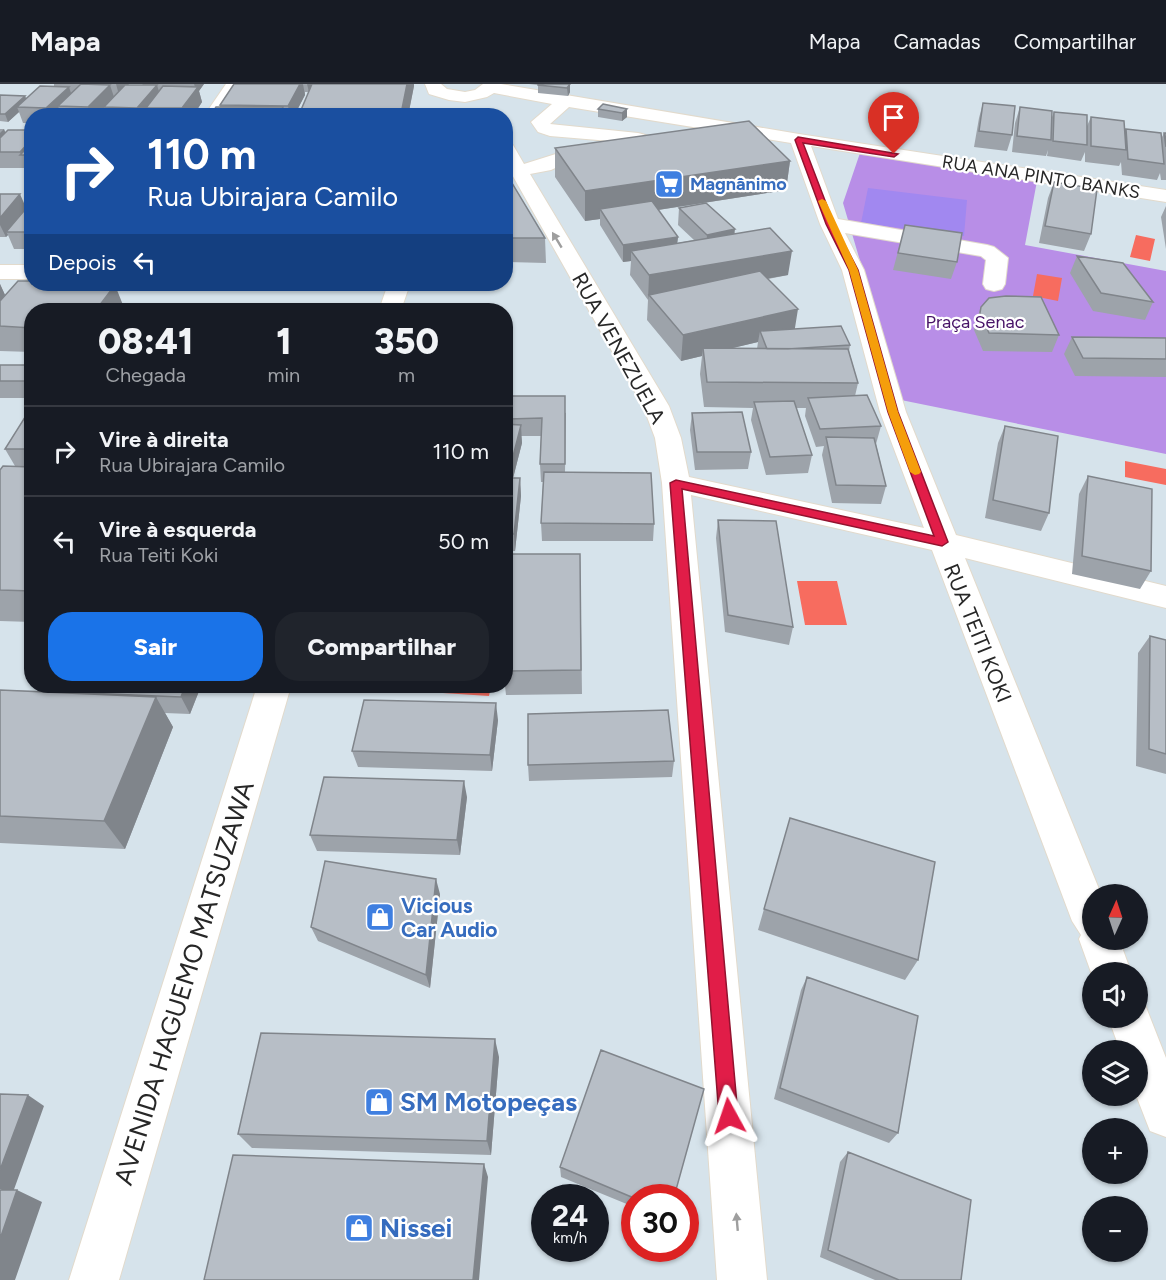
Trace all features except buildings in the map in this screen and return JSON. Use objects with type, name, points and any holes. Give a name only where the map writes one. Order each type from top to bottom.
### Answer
[{"type":"street","points":[[218,108],[234,84]]},
{"type":"street","points":[[430,107],[433,86]]},
{"type":"street","name":"RUA ANA PINTO BANKS","points":[[433,86],[455,96],[484,100],[565,102],[1166,196]]},
{"type":"street","points":[[513,160],[544,166],[562,159],[637,149],[645,145],[644,141],[638,138],[556,132],[544,128],[540,122],[565,102]]},
{"type":"street","name":"RUA TEITI KOKI","points":[[798,140],[830,224],[853,270],[893,412],[1082,896]]},
{"type":"street","name":"RUA VENEZUELA","points":[[513,162],[656,406],[668,438],[676,483],[742,1280]]},
{"type":"street","points":[[830,224],[987,250],[997,258],[994,284]]},
{"type":"street","points":[[0,272],[24,273]]},
{"type":"street","points":[[676,483],[942,542],[1166,597]]},
{"type":"street","name":"AVENIDA HAGUEMO MATSUZAWA","points":[[94,1280],[272,693]]},
{"type":"street","points":[[1133,1028],[1166,1115]]},
{"type":"green space","name":"Praça Senac","points":[[860,153],[1037,181],[1025,245],[1166,271],[1166,454],[901,400],[843,203]]},
{"type":"shaded area","points":[[868,188],[967,200],[964,236],[861,223]]},
{"type":"shaded area","points":[[1136,235],[1155,239],[1150,261],[1130,257]]},
{"type":"shaded area","points":[[1037,274],[1062,278],[1058,301],[1033,296]]},
{"type":"shaded area","points":[[1125,461],[1166,469],[1166,485],[1125,477]]},
{"type":"shaded area","points":[[797,581],[837,581],[847,625],[805,625]]},
{"type":"shaded area","points":[[443,693],[490,693],[489,696]]},
{"type":"slow traffic","points":[[822,201],[830,224],[853,270],[893,412],[915,472]]},
{"type":"place","name":"Magnânimo","points":[[669,184]]},
{"type":"place","name":"Vicious Car Audio","points":[[380,917]]},
{"type":"place","name":"SM Motopeças","points":[[379,1102]]},
{"type":"place","name":"Nissei","points":[[359,1228]]},
{"type":"route","points":[[729,1116],[676,483],[942,542],[893,412],[853,270],[830,224],[798,140],[894,154]]}]
